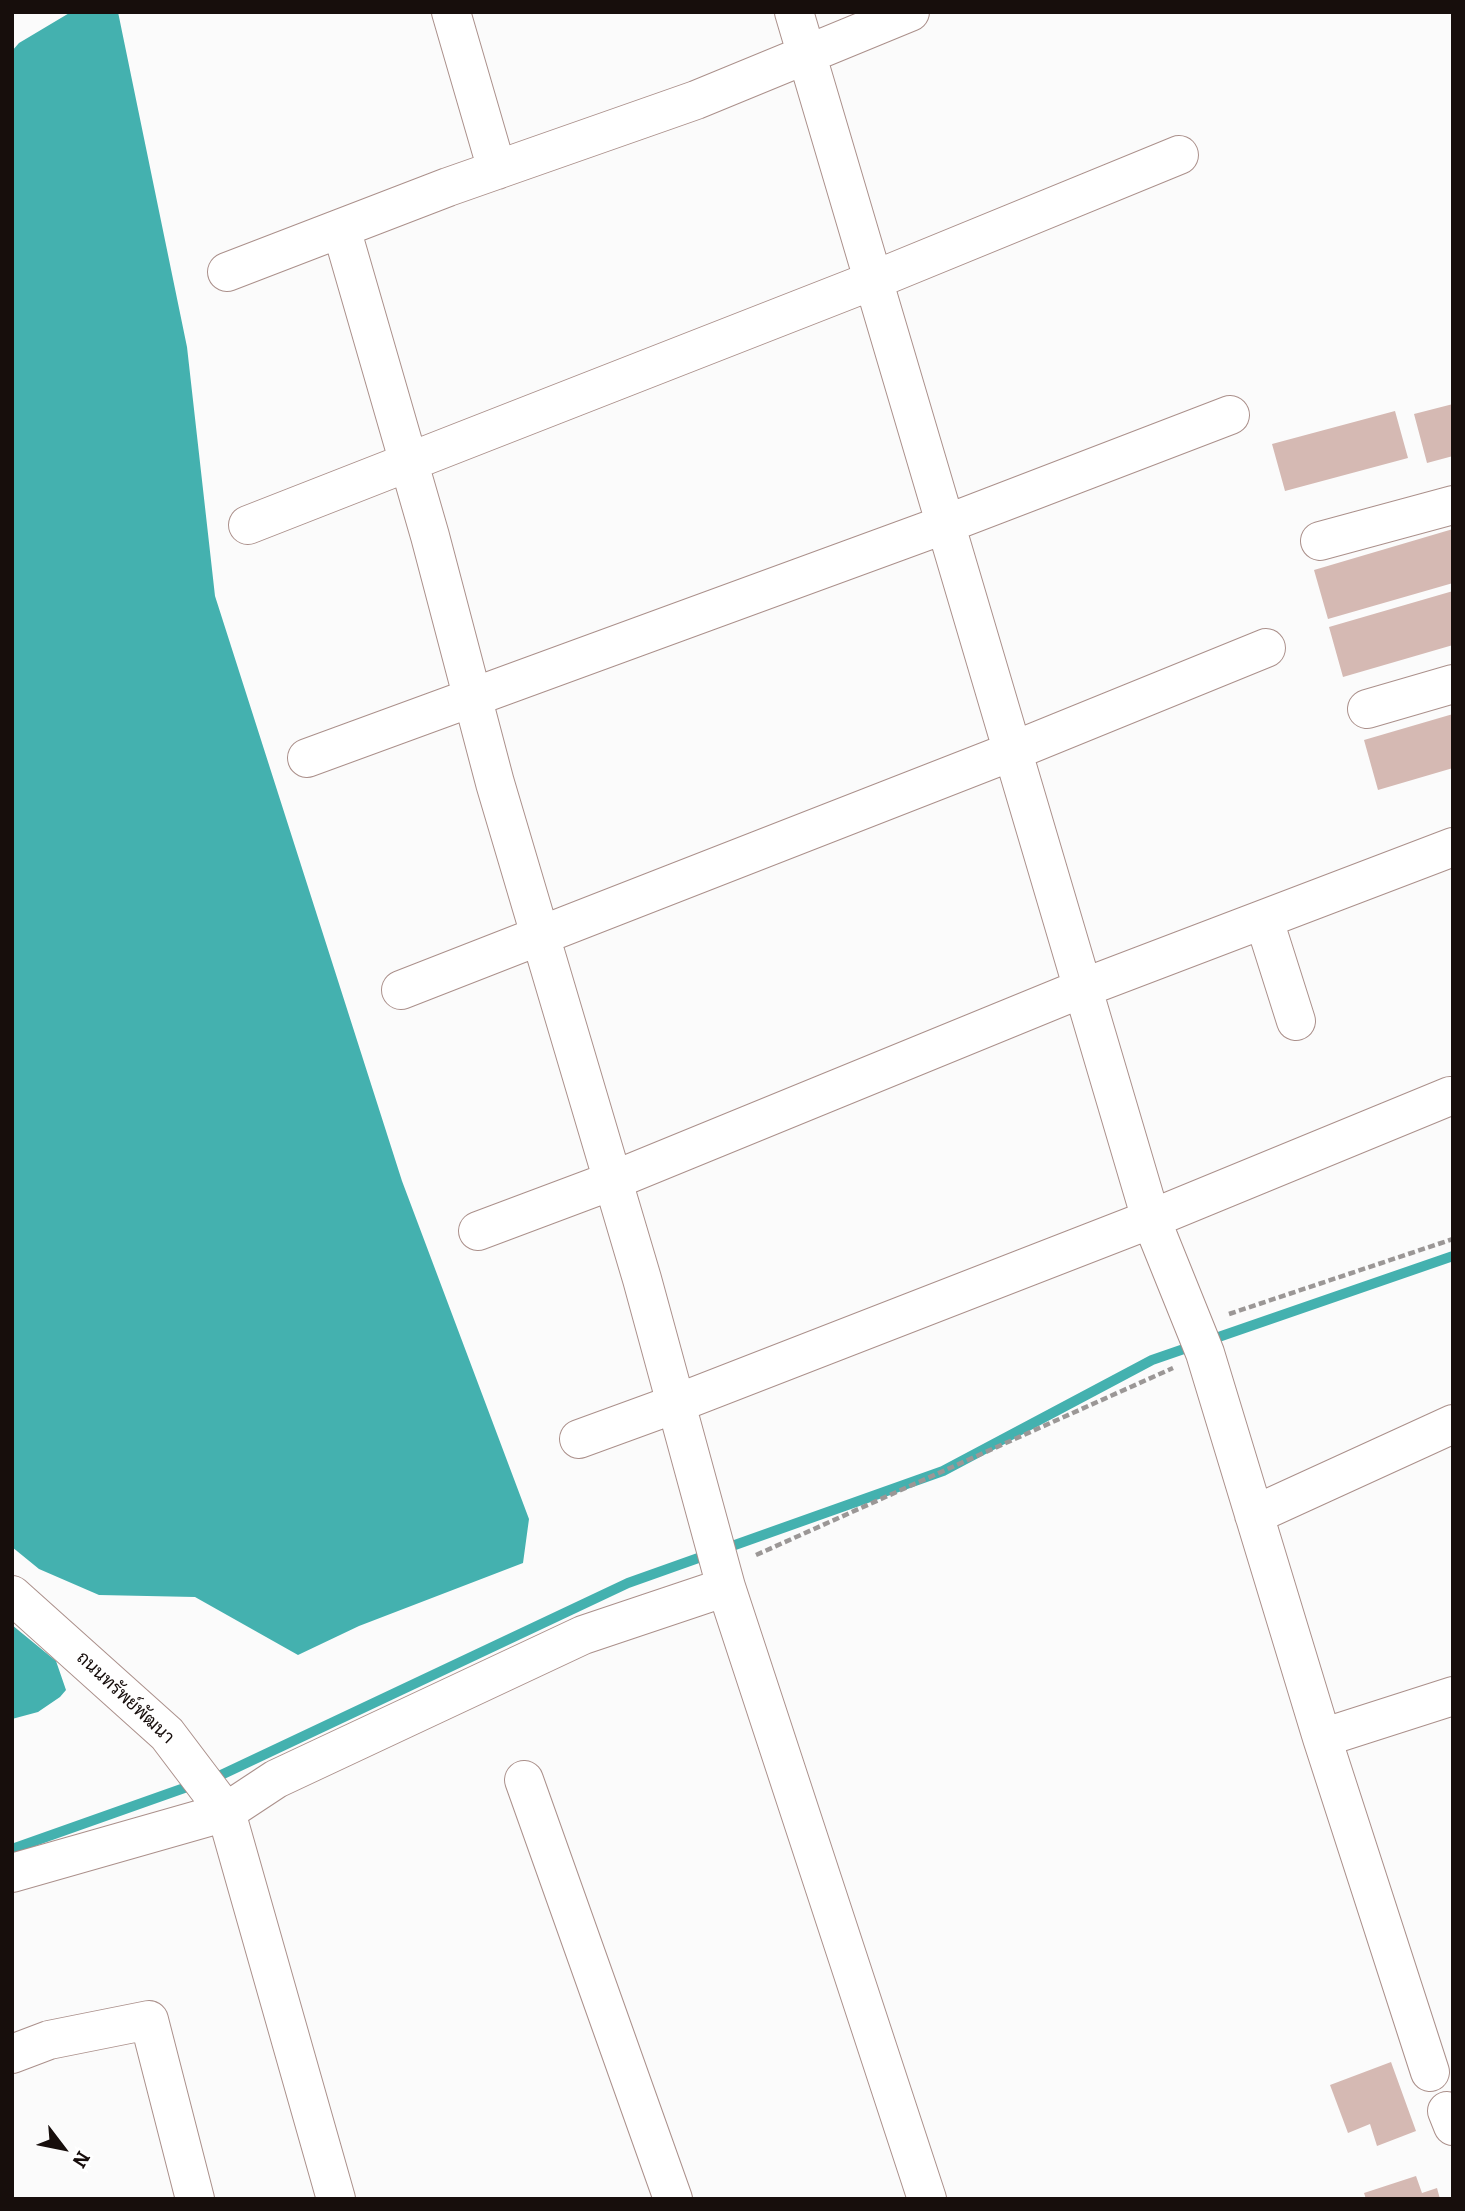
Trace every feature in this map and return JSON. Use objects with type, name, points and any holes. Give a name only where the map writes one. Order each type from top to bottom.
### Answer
[{"type":"street","points":[[451,12],[497,170]]},
{"type":"street","points":[[794,12],[1151,1219],[1200,1340],[1322,1738],[1430,2072]]},
{"type":"street","points":[[228,272],[497,170],[696,100],[910,12]]},
{"type":"street","points":[[248,525],[874,280],[1180,155]]},
{"type":"street","points":[[341,229],[409,464],[495,783],[614,1180],[720,1564],[927,2199]]},
{"type":"street","points":[[307,758],[946,524],[1230,415]]},
{"type":"street","points":[[1320,541],[1453,505]]},
{"type":"street","points":[[401,990],[1013,751],[1266,648]]},
{"type":"street","points":[[1367,709],[1453,684]]},
{"type":"street","points":[[478,1231],[614,1180],[1083,988],[1453,847]]},
{"type":"street","points":[[1264,920],[1296,1021]]},
{"type":"street","points":[[579,1439],[1151,1219],[1450,1096]]},
{"type":"street","points":[[1254,1515],[1453,1424]]},
{"type":"street","points":[[12,1873],[226,1812],[276,1779],[583,1634],[720,1564]]},
{"type":"street","name":"ถนนทรัพย์พัฒนา","points":[[12,1595],[167,1734],[226,1812]]},
{"type":"street","points":[[1322,1738],[1453,1696]]},
{"type":"street","points":[[524,1780],[673,2199]]},
{"type":"street","points":[[226,1812],[336,2199]]},
{"type":"street","points":[[12,2054],[49,2040],[149,2021],[195,2199]]},
{"type":"path","points":[[720,1564],[1200,1340],[1453,1239]]},
{"type":"water","points":[[71,12],[118,12],[187,347],[215,596],[402,1181],[529,1519],[523,1563],[359,1626],[298,1655],[195,1597],[99,1595],[39,1569],[12,1547],[12,51],[19,43]]},
{"type":"water","points":[[12,1625],[56,1661],[66,1690],[38,1712],[12,1719]]},
{"type":"building","points":[[1453,404],[1453,456],[1427,463],[1414,414]]},
{"type":"building","points":[[1395,411],[1408,458],[1285,491],[1272,444]]},
{"type":"building","points":[[1453,529],[1453,583],[1328,619],[1314,570]]},
{"type":"building","points":[[1453,591],[1453,645],[1343,677],[1329,627]]},
{"type":"building","points":[[1453,714],[1453,768],[1378,790],[1364,740]]},
{"type":"building","points":[[1391,2062],[1416,2131],[1377,2146],[1370,2124],[1348,2133],[1330,2085]]},
{"type":"building","points":[[1416,2176],[1422,2193],[1437,2188],[1440,2199],[1366,2199],[1364,2193]]},
{"type":"waterway","points":[[12,1849],[221,1775],[628,1583],[943,1471],[1152,1360],[1453,1256]]}]
